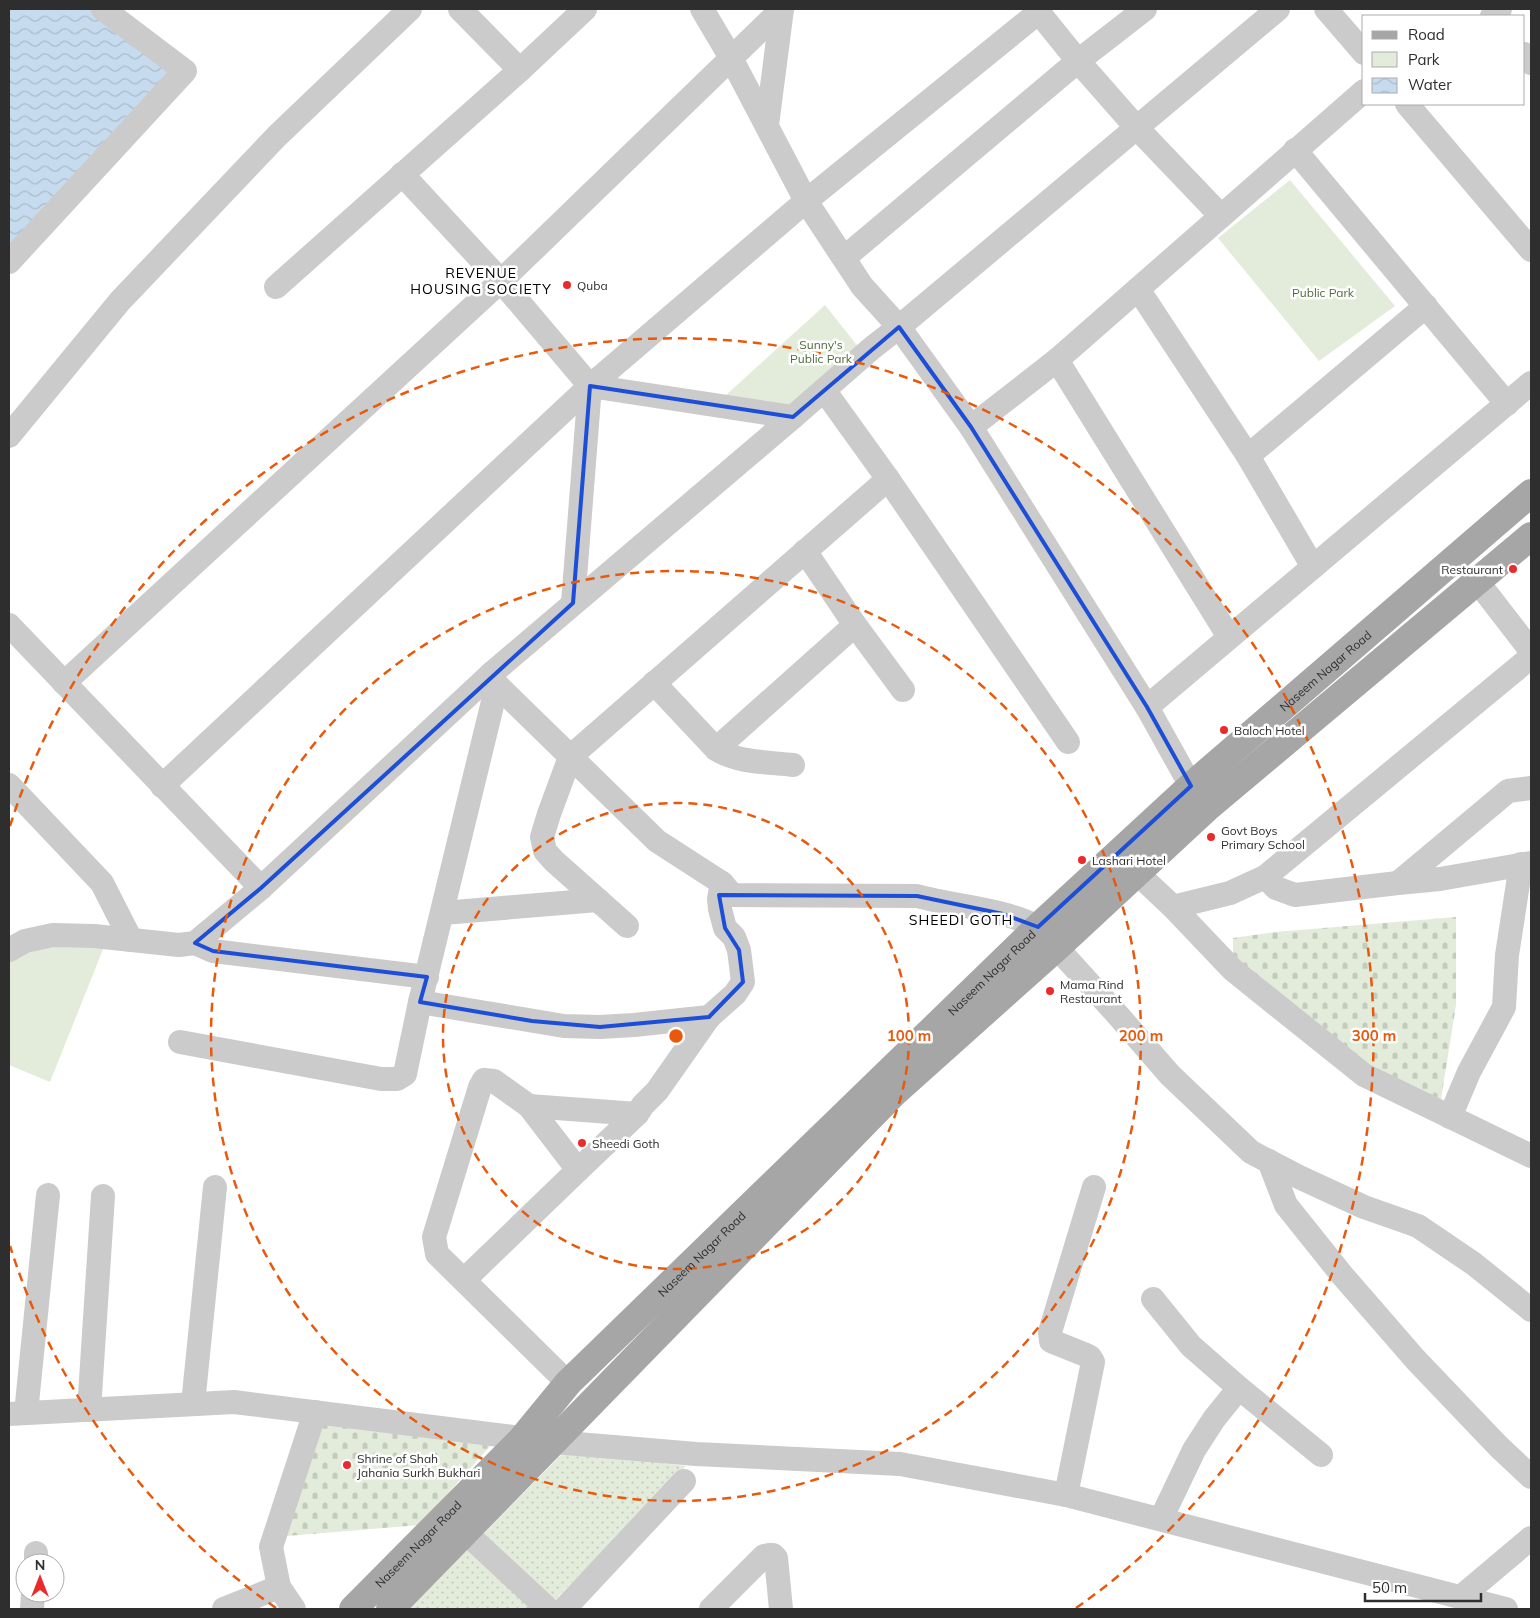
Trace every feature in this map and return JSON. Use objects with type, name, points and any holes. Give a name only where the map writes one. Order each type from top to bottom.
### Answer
[{"type":"main road","name":"Naseem Nagar Road","points":[[353,1609],[522,1439],[568,1383],[1038,927],[1191,786],[1531,493]]},
{"type":"main road","name":"Naseem Nagar Road","points":[[390,1609],[895,1092],[1056,948],[1208,807],[1531,536]]},
{"type":"street","points":[[9,262],[185,71],[103,9]]},
{"type":"street","points":[[9,436],[120,301],[277,136],[410,9]]},
{"type":"street","points":[[460,9],[520,70]]},
{"type":"street","points":[[276,287],[520,70],[585,9]]},
{"type":"street","points":[[702,9],[731,58],[806,201],[862,286],[899,327],[970,427],[1147,706],[1191,786],[1208,807]]},
{"type":"street","points":[[64,683],[501,281],[782,9]]},
{"type":"street","points":[[767,125],[782,9]]},
{"type":"street","points":[[194,943],[260,888],[494,679],[573,603],[872,348],[1278,9]]},
{"type":"street","points":[[1326,9],[1362,51]]},
{"type":"street","points":[[162,786],[590,386],[806,201],[1038,10],[1078,62],[1220,216]]},
{"type":"street","points":[[844,258],[1078,62],[1131,13]]},
{"type":"street","points":[[970,427],[1057,360],[1362,93]]},
{"type":"street","points":[[1408,105],[1531,250]]},
{"type":"street","points":[[1296,150],[1507,404]]},
{"type":"street","points":[[402,174],[501,281],[590,386],[793,417]]},
{"type":"street","points":[[1138,289],[1248,456],[1313,567]]},
{"type":"street","points":[[1248,456],[1426,306]]},
{"type":"street","points":[[1057,360],[1229,637]]},
{"type":"street","points":[[1147,706],[1531,383]]},
{"type":"street","points":[[573,603],[590,386]]},
{"type":"street","points":[[824,390],[888,479],[1068,742]]},
{"type":"street","points":[[627,926],[545,851],[542,837],[570,756],[888,479]]},
{"type":"street","points":[[805,551],[855,625],[903,690]]},
{"type":"street","points":[[1477,581],[1531,651]]},
{"type":"street","points":[[9,625],[260,888]]},
{"type":"street","points":[[716,749],[855,625]]},
{"type":"street","points":[[1173,907],[1230,893],[1265,877],[1531,657]]},
{"type":"street","points":[[494,679],[657,841],[722,883],[732,895],[917,896],[942,903],[1003,914],[1024,920],[1038,927],[1170,1075],[1251,1152],[1364,1207],[1418,1226],[1474,1264],[1531,1310]]},
{"type":"street","points":[[180,1042],[381,1079],[397,1079],[405,1074],[420,1002],[443,914],[494,679]]},
{"type":"street","points":[[654,683],[716,749],[724,754],[743,759],[793,765]]},
{"type":"street","points":[[1398,883],[1508,791],[1531,769]]},
{"type":"street","points":[[9,785],[102,883],[131,940]]},
{"type":"street","points":[[1508,791],[1531,788]]},
{"type":"street","points":[[1265,877],[1276,888],[1295,895],[1440,879],[1526,864],[1507,955],[1504,1007],[1469,1072],[1450,1117]]},
{"type":"street","points":[[1137,873],[1173,907],[1233,970],[1364,1075],[1531,1156]]},
{"type":"street","points":[[464,1280],[638,1114],[643,1105],[657,1091],[709,1017],[735,994],[743,982],[739,950],[734,937],[724,928],[719,899],[722,883]]},
{"type":"street","points":[[443,914],[598,900]]},
{"type":"street","points":[[9,950],[25,940],[53,935],[94,936],[179,945],[194,943],[213,951],[426,977]]},
{"type":"street","points":[[420,1002],[564,1026],[600,1027],[634,1025],[709,1017]]},
{"type":"street","points":[[568,1383],[437,1254],[434,1237],[480,1087],[484,1080],[494,1081],[529,1106],[578,1170]]},
{"type":"street","points":[[529,1106],[638,1114]]},
{"type":"street","points":[[1268,1161],[1286,1205],[1342,1275],[1415,1359],[1499,1447],[1531,1477]]},
{"type":"street","points":[[193,1404],[215,1187]]},
{"type":"street","points":[[1066,1495],[1093,1362],[1086,1355],[1051,1341],[1050,1332],[1094,1187]]},
{"type":"street","points":[[48,1195],[18,1414],[234,1402],[554,1442],[696,1454],[900,1464],[1066,1495],[1461,1597],[1496,1608]]},
{"type":"street","points":[[88,1410],[104,1196]]},
{"type":"street","points":[[1153,1299],[1191,1346],[1320,1455]]},
{"type":"street","points":[[1161,1519],[1194,1450],[1214,1419],[1239,1388]]},
{"type":"street","points":[[294,1609],[279,1587],[271,1547],[315,1412]]},
{"type":"street","points":[[564,1609],[684,1481]]},
{"type":"street","points":[[466,1533],[548,1609]]},
{"type":"street","points":[[1461,1597],[1531,1538]]},
{"type":"street","points":[[711,1609],[764,1556],[773,1555],[776,1558],[781,1609]]},
{"type":"street","points":[[224,1609],[279,1587]]},
{"type":"highlighted area","points":[[899,327],[971,427],[1147,707],[1191,786],[1038,927],[1003,914],[917,896],[719,895],[725,928],[739,950],[743,982],[709,1017],[600,1027],[532,1021],[420,1002],[427,977],[213,951],[195,943],[261,888],[573,603],[590,386],[793,417]]},
{"type":"green space","name":"Public Park","points":[[1290,180],[1395,306],[1319,361],[1218,238]]},
{"type":"green space","name":"Sunny's Public Park","points":[[825,305],[864,354],[793,417],[715,405]]},
{"type":"green space","points":[[1456,917],[1456,1005],[1439,1112],[1364,1075],[1233,970],[1233,938],[1275,932]]},
{"type":"green space","points":[[108,937],[50,1082],[9,1065],[9,950]]},
{"type":"green space","points":[[313,1412],[499,1436],[420,1525],[287,1536]]},
{"type":"green space","points":[[565,1451],[686,1466],[546,1609],[409,1609]]},
{"type":"water","points":[[9,9],[103,9],[185,71],[9,262]]},
{"type":"place","name":"Quba","points":[[567,285]]},
{"type":"place","name":"Restaurant","points":[[1513,569]]},
{"type":"place","name":"Baloch Hotel","points":[[1224,730]]},
{"type":"place","name":"Govt Boys Primary School","points":[[1211,837]]},
{"type":"place","name":"Lashari Hotel","points":[[1082,860]]},
{"type":"place","name":"Mama Rind Restaurant","points":[[1050,991]]},
{"type":"place","name":"Sheedi Goth","points":[[582,1143]]},
{"type":"place","name":"Shrine of Shah Jahania Surkh Bukhari","points":[[347,1465]]},
{"type":"district","name":"REVENUE HOUSING SOCIETY","points":[[481,282]]},
{"type":"district","name":"SHEEDI GOTH","points":[[961,920]]}]
